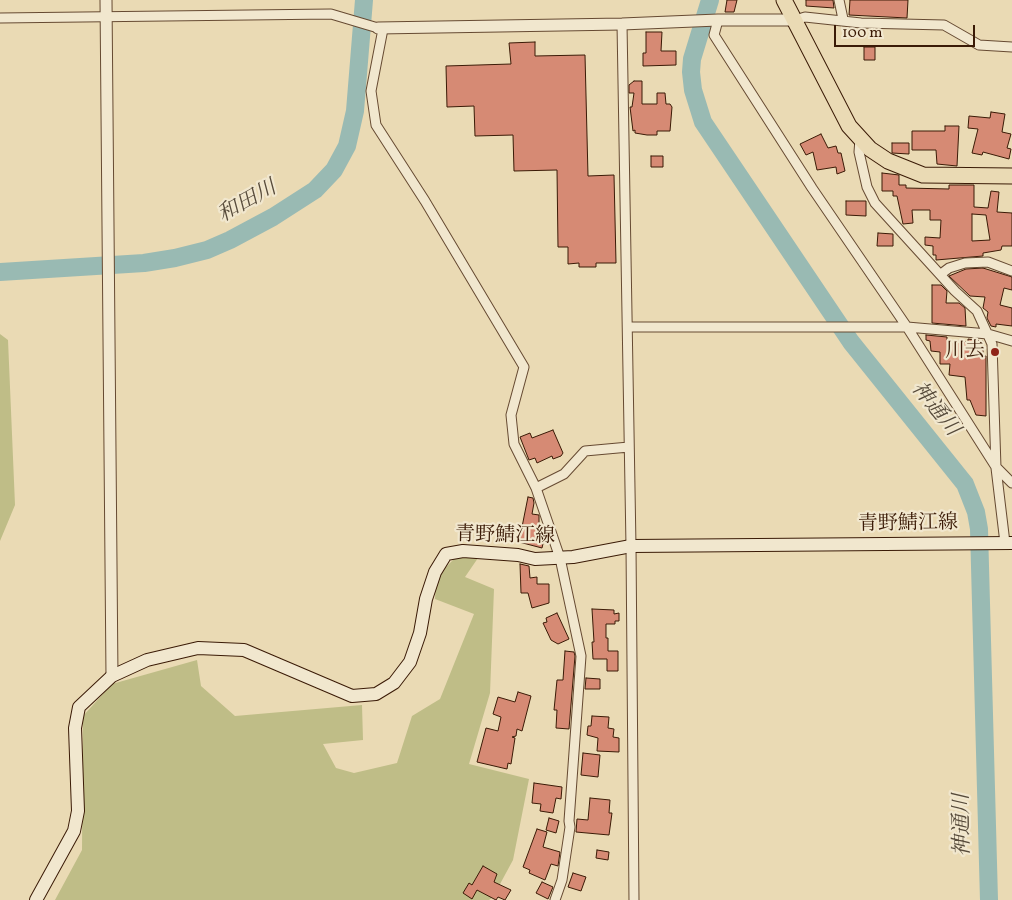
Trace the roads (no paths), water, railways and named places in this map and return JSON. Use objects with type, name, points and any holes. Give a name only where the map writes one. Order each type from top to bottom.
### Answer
[{"type":"main road","points":[[784,0],[849,126],[860,139],[888,161],[911,172],[941,176],[1012,176]]},
{"type":"main road","name":"青野鯖江線","points":[[36,900],[74,831],[78,811],[75,728],[79,707],[112,676],[147,660],[198,648],[244,650],[352,696],[376,694],[394,683],[410,662],[420,633],[426,599],[435,572],[446,554],[463,551],[518,554],[535,559],[560,558],[632,546],[1005,543]]},
{"type":"street","points":[[106,0],[112,676]]},
{"type":"street","points":[[839,0],[843,19]]},
{"type":"street","points":[[0,18],[331,14],[380,28],[795,20],[805,17],[861,22],[944,25],[979,45],[1012,47]]},
{"type":"street","points":[[718,20],[714,35],[812,188],[908,327],[996,467],[1012,483]]},
{"type":"street","points":[[622,24],[632,546],[634,900]]},
{"type":"street","points":[[380,28],[371,91],[376,125],[425,201],[524,367],[511,415],[514,444],[536,488],[560,558],[581,656],[568,821],[570,827],[562,880],[555,900]]},
{"type":"street","points":[[860,139],[859,152],[867,187],[875,203],[977,311],[988,334],[994,353],[996,467],[1005,543]]},
{"type":"street","points":[[941,274],[949,268],[965,262],[988,262],[1012,271]]},
{"type":"street","points":[[628,327],[908,327],[988,334],[1012,342]]},
{"type":"street","points":[[536,488],[564,474],[585,451],[629,448]]},
{"type":"street","points":[[518,473],[528,473]]},
{"type":"waterway","name":"和田川","points":[[0,272],[144,263],[207,250],[273,217],[315,190],[334,170],[347,146],[355,111],[364,0]]},
{"type":"waterway","name":"神通川","points":[[710,0],[692,59],[691,72],[693,90],[703,122],[851,342],[965,484],[976,512],[979,529],[989,900]]},
{"type":"place","name":"川去","points":[[995,352]]}]
